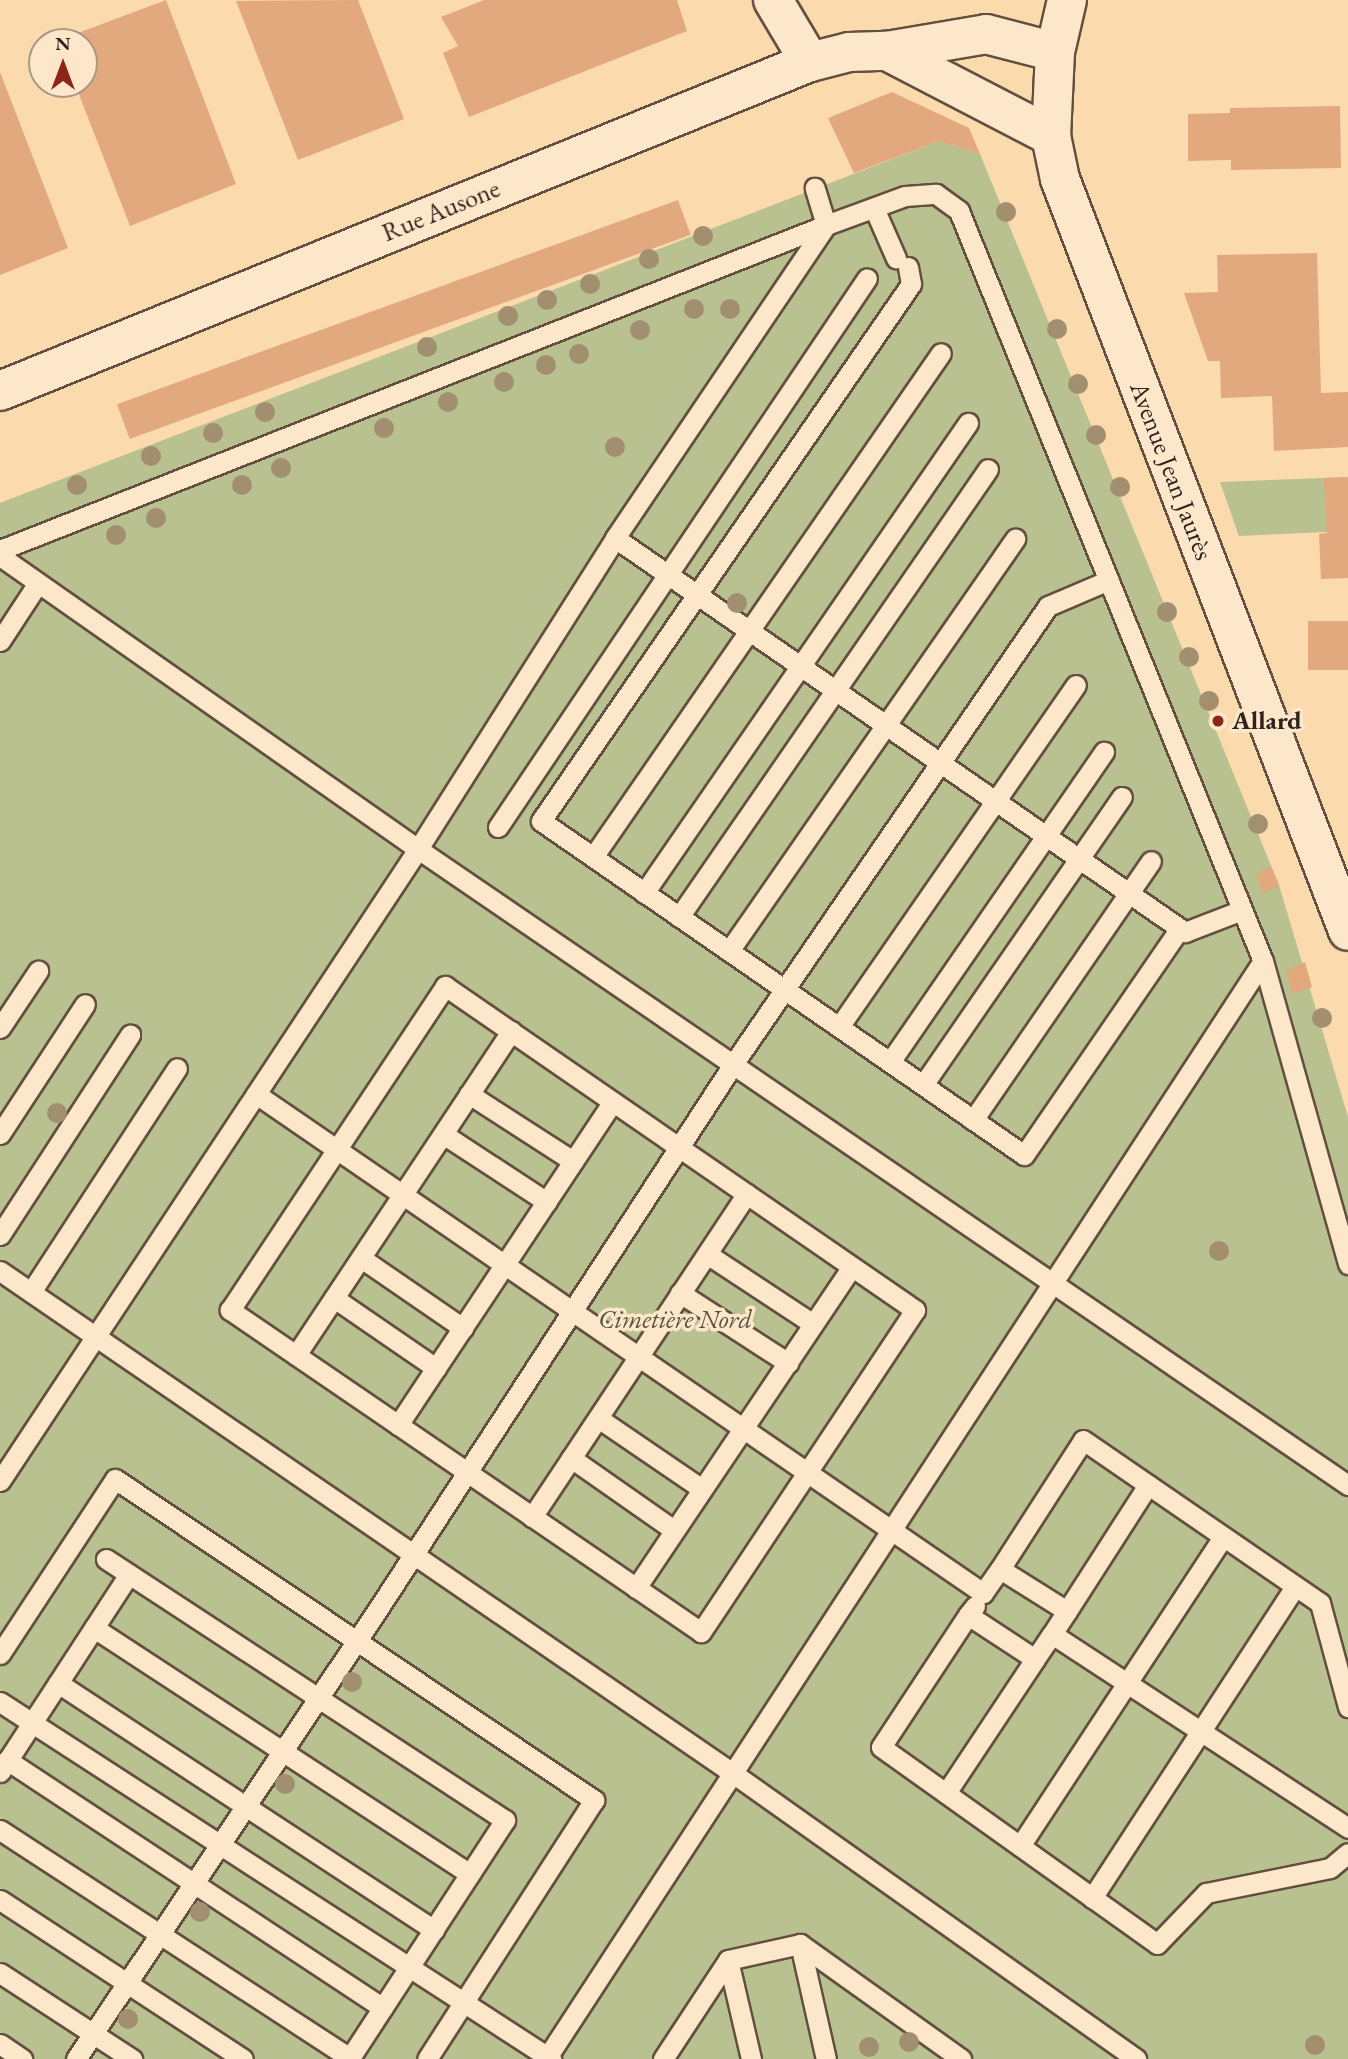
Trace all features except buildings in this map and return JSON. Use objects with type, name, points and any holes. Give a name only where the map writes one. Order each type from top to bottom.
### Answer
[{"type":"street","points":[[773,0],[810,62]]},
{"type":"street","name":"Avenue Jean Jaurès","points":[[1067,0],[1055,52],[1051,136],[1077,230],[1348,931]]},
{"type":"street","name":"Rue Ausone","points":[[0,391],[810,62],[849,52],[887,51],[986,34],[1055,52]]},
{"type":"street","name":"Rue Ausone","points":[[887,51],[1051,136]]},
{"type":"lane","points":[[0,1481],[418,849],[615,538],[826,225],[816,188]]},
{"type":"lane","points":[[0,550],[826,225],[921,193],[936,194],[958,211],[1263,961],[1348,1264]]},
{"type":"lane","points":[[874,208],[911,284],[541,821],[1024,1155],[1180,928]]},
{"type":"lane","points":[[498,827],[867,278]]},
{"type":"lane","points":[[593,857],[940,353]]},
{"type":"lane","points":[[644,893],[968,423]]},
{"type":"lane","points":[[679,917],[988,469]]},
{"type":"lane","points":[[615,538],[1185,932],[1242,910]]},
{"type":"lane","points":[[729,951],[1015,539]]},
{"type":"lane","points":[[0,556],[418,849],[1056,1282],[1348,1485]]},
{"type":"lane","points":[[76,2059],[414,1554],[734,1063],[1048,606],[1109,580]]},
{"type":"lane","points":[[0,641],[38,583]]},
{"type":"lane","points":[[839,1027],[1076,685]]},
{"type":"lane","points":[[890,1062],[1104,752]]},
{"type":"lane","points":[[923,1085],[1122,797]]},
{"type":"lane","points":[[972,1120],[1151,861]]},
{"type":"lane","points":[[0,1702],[548,2058],[1263,961]]},
{"type":"lane","points":[[0,1028],[38,971]]},
{"type":"lane","points":[[446,986],[511,1031],[915,1310],[701,1632],[230,1310],[446,986]]},
{"type":"lane","points":[[0,1134],[85,1004]]},
{"type":"lane","points":[[296,1354],[511,1031]]},
{"type":"lane","points":[[0,1235],[130,1035]]},
{"type":"lane","points":[[31,1292],[177,1068]]},
{"type":"lane","points":[[256,1094],[983,1593]]},
{"type":"lane","points":[[469,1094],[573,1161]]},
{"type":"lane","points":[[398,1425],[613,1102]]},
{"type":"lane","points":[[443,1134],[547,1202]]},
{"type":"lane","points":[[532,1517],[747,1194]]},
{"type":"lane","points":[[707,1254],[813,1324]]},
{"type":"lane","points":[[360,1258],[463,1328]]},
{"type":"lane","points":[[636,1588],[852,1267]]},
{"type":"lane","points":[[0,1270],[734,1774],[1136,2059]]},
{"type":"lane","points":[[681,1293],[788,1363]]},
{"type":"lane","points":[[334,1298],[436,1368]]},
{"type":"lane","points":[[598,1418],[702,1489]]},
{"type":"lane","points":[[1348,1707],[1320,1603],[1083,1440],[881,1747],[1157,1944],[1206,1893],[1330,1868],[1348,1853]]},
{"type":"lane","points":[[571,1458],[674,1530]]},
{"type":"lane","points":[[0,1654],[114,1479],[594,1800],[427,2059]]},
{"type":"lane","points":[[946,1793],[1148,1485]]},
{"type":"lane","points":[[1020,1846],[1223,1537]]},
{"type":"lane","points":[[0,1830],[350,2059],[505,1820],[106,1559]]},
{"type":"lane","points":[[1000,1569],[1067,1611]]},
{"type":"lane","points":[[129,1574],[4,1766],[194,1883],[383,2008]]},
{"type":"lane","points":[[1092,1898],[1295,1587]]},
{"type":"lane","points":[[968,1615],[1035,1659]]},
{"type":"lane","points":[[94,1628],[470,1874]]},
{"type":"lane","points":[[1052,1634],[1348,1828]]},
{"type":"lane","points":[[58,1683],[434,1930]]},
{"type":"lane","points":[[0,1900],[243,2059]]},
{"type":"lane","points":[[800,1944],[826,2059]]},
{"type":"lane","points":[[664,2058],[728,1960],[800,1944],[961,2059]]},
{"type":"lane","points":[[728,1960],[751,2059]]},
{"type":"lane","points":[[0,1973],[132,2059]]},
{"type":"lane","points":[[0,2044],[22,2059]]},
{"type":"green space","name":"Cimetière Nord","points":[[939,141],[980,154],[1279,885],[1348,1117],[1348,2059],[0,2059],[0,503]]},
{"type":"green space","points":[[1348,477],[1348,531],[1239,536],[1220,482]]},
{"type":"place","name":"Allard","points":[[1218,721]]}]
